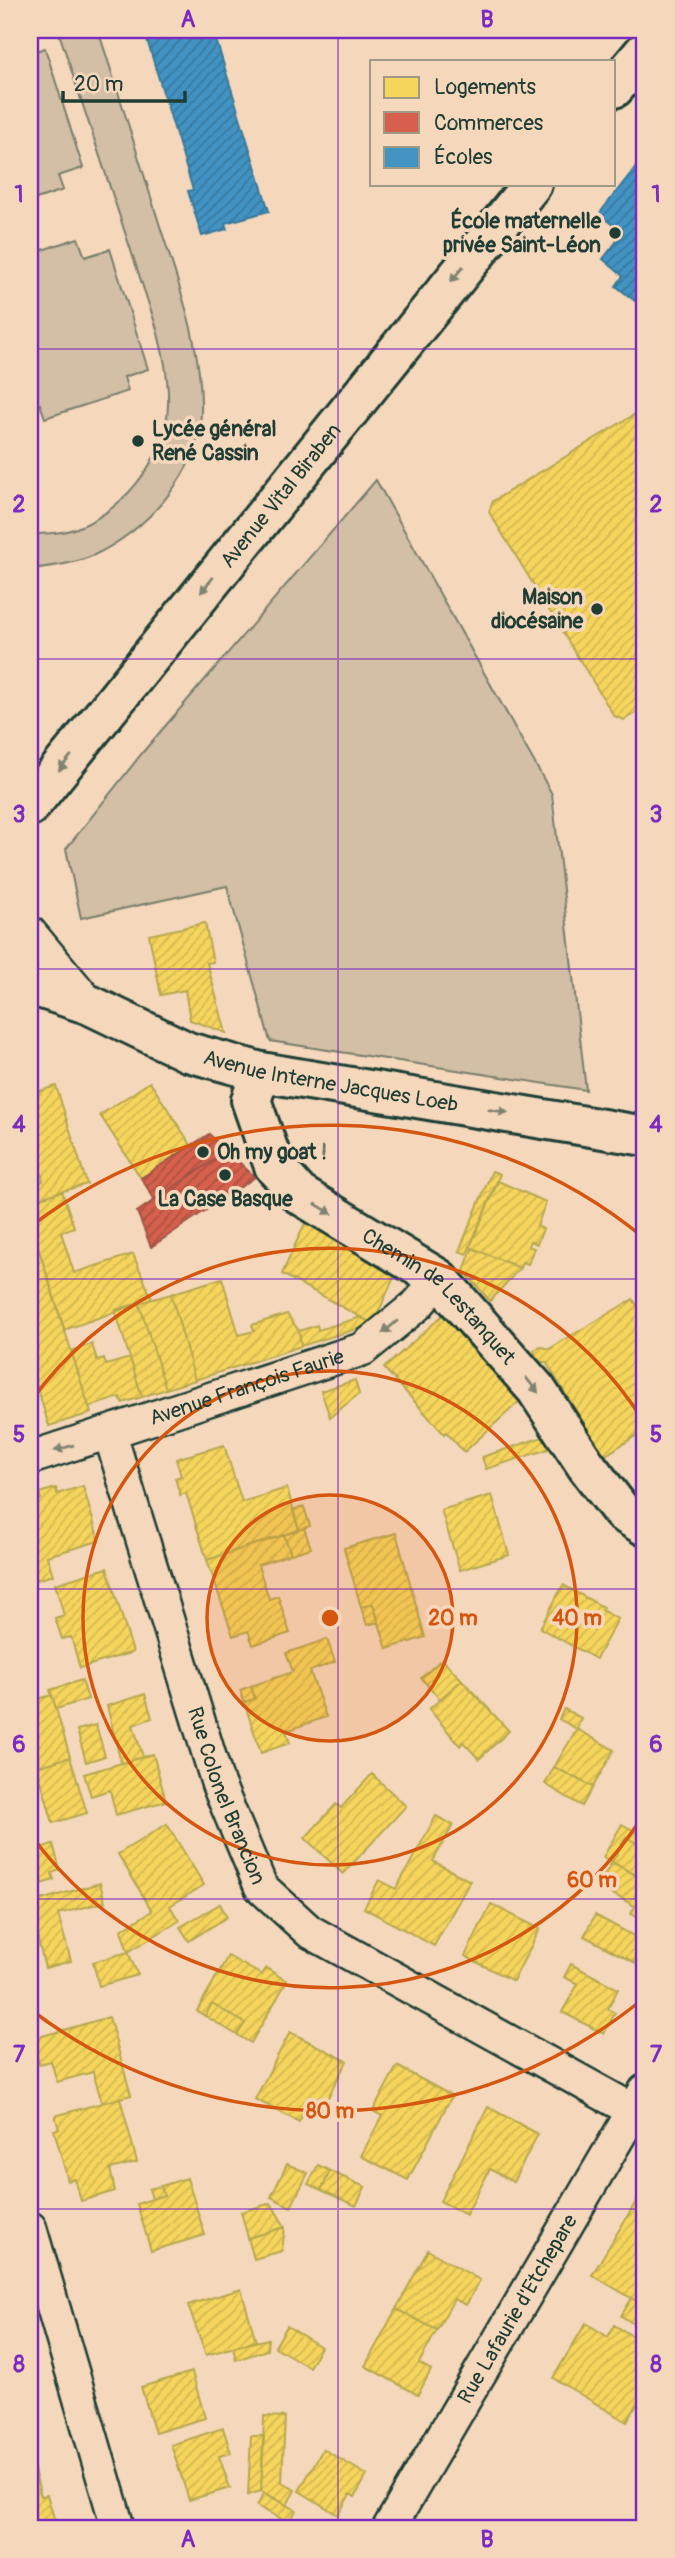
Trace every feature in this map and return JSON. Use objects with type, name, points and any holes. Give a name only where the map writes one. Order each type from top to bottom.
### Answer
[{"type":"main road","points":[[616,86],[645,51]]},
{"type":"main road","name":"Avenue Vital Biraben","points":[[30,806],[530,186]]},
{"type":"main road","name":"Avenue Interne Jacques Loeb","points":[[30,985],[90,1005],[188,1052],[261,1072],[645,1136]]},
{"type":"main road","name":"Chemin de Lestanquet","points":[[261,1072],[251,1100],[274,1166],[299,1194],[439,1279],[536,1389],[586,1465],[622,1512],[645,1526]]},
{"type":"street","points":[[30,933],[90,1005]]},
{"type":"street","name":"Avenue François Faurie","points":[[30,1458],[363,1349],[418,1304],[439,1279]]},
{"type":"street","name":"Rue Colonel Brancion","points":[[110,1434],[218,1784],[261,1887],[309,1931],[642,2106]]},
{"type":"street","name":"Rue Lafaurie d'Etchepare","points":[[389,2528],[642,2106]]},
{"type":"street","points":[[30,2228],[118,2528]]},
{"type":"shaded area","points":[[58,30],[98,30],[188,317],[198,365],[201,414],[198,437],[190,459],[165,499],[149,517],[112,546],[92,556],[69,563],[30,569],[30,535],[62,532],[86,524],[122,500],[137,483],[159,446],[166,425],[168,405],[165,365],[156,326]]},
{"type":"shaded area","points":[[45,48],[83,168],[58,176],[63,190],[30,201],[30,53]]},
{"type":"shaded area","points":[[78,238],[85,257],[110,249],[148,369],[124,377],[128,391],[45,418],[40,404],[30,407],[30,254]]},
{"type":"shaded area","points":[[376,480],[552,794],[586,1090],[270,1041],[227,886],[81,918],[66,849],[143,752]]},
{"type":"building: Logements","name":"Maison diocésaine","points":[[645,408],[645,707],[624,720],[614,716],[489,512],[493,501]]},
{"type":"building: Logements","points":[[205,923],[213,962],[207,963],[226,1033],[190,1020],[185,990],[161,995],[149,935]]},
{"type":"building: Logements","points":[[150,1082],[191,1145],[141,1178],[100,1115]]},
{"type":"building: Logements","points":[[56,1086],[87,1184],[30,1201],[30,1185],[43,1181],[40,1169],[30,1172],[30,1094]]},
{"type":"building: Logements","points":[[492,1171],[500,1174],[467,1254],[459,1251]]},
{"type":"building: Logements","points":[[498,1181],[546,1202],[537,1226],[543,1229],[537,1244],[530,1241],[528,1246],[534,1248],[528,1264],[522,1262],[520,1268],[470,1247]]},
{"type":"building: Logements","points":[[62,1191],[74,1227],[61,1232],[74,1273],[133,1254],[152,1299],[64,1330],[30,1221],[30,1201]]},
{"type":"building: Logements","points":[[30,1221],[91,1413],[49,1426],[30,1364]]},
{"type":"building: Logements","points":[[305,1223],[396,1273],[373,1324],[282,1274]]},
{"type":"building: Logements","points":[[472,1248],[520,1268],[490,1301],[464,1271]]},
{"type":"building: Logements","points":[[222,1278],[239,1335],[254,1331],[252,1325],[287,1314],[299,1331],[301,1346],[195,1380],[171,1294]]},
{"type":"building: Logements","points":[[171,1294],[195,1380],[166,1389],[139,1303]]},
{"type":"building: Logements","points":[[633,1299],[645,1319],[645,1372],[637,1377],[645,1392],[645,1430],[604,1456],[546,1362],[538,1362],[534,1351],[540,1346],[549,1349]]},
{"type":"building: Logements","points":[[139,1303],[166,1389],[142,1397],[115,1310]]},
{"type":"building: Logements","points":[[443,1315],[522,1399],[464,1452],[384,1368]]},
{"type":"building: Logements","points":[[361,1317],[373,1324],[301,1346],[299,1331],[317,1325],[318,1330]]},
{"type":"building: Logements","points":[[92,1344],[97,1360],[104,1358],[106,1365],[130,1358],[142,1397],[122,1403],[120,1397],[89,1407],[71,1351]]},
{"type":"building: Logements","points":[[355,1380],[359,1394],[330,1417],[321,1391]]},
{"type":"building: Logements","points":[[549,1435],[555,1447],[486,1469],[482,1457]]},
{"type":"building: Logements","points":[[224,1445],[242,1502],[287,1488],[299,1530],[207,1560],[186,1493],[180,1495],[175,1478],[181,1476],[176,1459]]},
{"type":"building: Logements","points":[[83,1486],[99,1541],[47,1556],[53,1575],[30,1582],[30,1561],[34,1560],[30,1547],[30,1502],[41,1499],[39,1493],[56,1488],[57,1494]]},
{"type":"building: Logements","points":[[492,1495],[509,1555],[460,1570],[441,1510]]},
{"type":"building: Logements","points":[[304,1507],[310,1526],[299,1530],[293,1510]]},
{"type":"building: Logements","points":[[304,1528],[311,1548],[291,1554],[284,1535]]},
{"type":"building: Logements","points":[[396,1533],[425,1637],[387,1649],[373,1604],[361,1607],[344,1548]]},
{"type":"building: Logements","points":[[284,1535],[291,1554],[258,1565],[269,1599],[278,1596],[290,1633],[253,1645],[248,1631],[233,1636],[207,1560]]},
{"type":"building: Logements","points":[[107,1568],[133,1652],[80,1668],[71,1637],[62,1639],[55,1618],[64,1615],[55,1584]]},
{"type":"building: Logements","points":[[563,1585],[603,1607],[601,1610],[618,1619],[596,1659],[540,1628]]},
{"type":"building: Logements","points":[[373,1604],[379,1622],[367,1625],[361,1607]]},
{"type":"building: Logements","points":[[327,1639],[335,1662],[310,1671],[326,1717],[286,1731],[290,1743],[261,1753],[244,1702],[255,1699],[251,1686],[293,1672],[286,1653]]},
{"type":"building: Logements","points":[[442,1659],[462,1680],[440,1699],[421,1678]]},
{"type":"building: Logements","points":[[82,1680],[88,1699],[56,1709],[50,1690]]},
{"type":"building: Logements","points":[[462,1680],[509,1731],[479,1759],[463,1742],[460,1746],[429,1709]]},
{"type":"building: Logements","points":[[251,1686],[255,1699],[244,1702],[240,1690]]},
{"type":"building: Logements","points":[[145,1694],[152,1718],[133,1725],[143,1757],[121,1763],[107,1706]]},
{"type":"building: Logements","points":[[52,1695],[70,1757],[40,1766],[30,1732],[30,1701]]},
{"type":"building: Logements","points":[[564,1709],[581,1718],[577,1729],[559,1719]]},
{"type":"building: Logements","points":[[96,1725],[105,1756],[86,1762],[77,1730]]},
{"type":"building: Logements","points":[[577,1729],[614,1750],[593,1787],[554,1767]]},
{"type":"building: Logements","points":[[153,1754],[166,1801],[116,1815],[110,1790],[91,1796],[84,1774]]},
{"type":"building: Logements","points":[[70,1757],[87,1813],[53,1823],[37,1767]]},
{"type":"building: Logements","points":[[554,1767],[593,1787],[582,1806],[545,1784]]},
{"type":"building: Logements","points":[[372,1774],[406,1806],[343,1874],[305,1838],[336,1804],[341,1808]]},
{"type":"building: Logements","points":[[436,1816],[453,1825],[433,1861],[470,1881],[434,1946],[364,1908],[379,1880],[396,1889]]},
{"type":"building: Logements","points":[[167,1824],[204,1885],[170,1906],[179,1921],[128,1952],[121,1930],[152,1911],[118,1854]]},
{"type":"building: Logements","points":[[622,1824],[645,1837],[645,1848],[626,1837],[612,1862],[603,1857]]},
{"type":"building: Logements","points":[[626,1837],[645,1848],[645,1880],[612,1862]]},
{"type":"building: Logements","points":[[53,1844],[60,1870],[52,1873],[54,1880],[34,1886],[30,1877],[30,1851]]},
{"type":"building: Logements","points":[[612,1862],[645,1880],[645,1921],[631,1914],[635,1906],[598,1886]]},
{"type":"building: Logements","points":[[100,1883],[105,1902],[58,1914],[71,1961],[45,1968],[37,1936],[30,1938],[30,1903]]},
{"type":"building: Logements","points":[[220,1904],[227,1917],[189,1941],[180,1927]]},
{"type":"building: Logements","points":[[491,1904],[540,1929],[513,1981],[465,1956]]},
{"type":"building: Logements","points":[[595,1915],[645,1942],[645,1968],[584,1936]]},
{"type":"building: Logements","points":[[128,1952],[138,1975],[99,1986],[93,1962]]},
{"type":"building: Logements","points":[[228,1956],[262,1975],[266,1968],[287,1981],[251,2043],[237,2035],[245,2023],[212,2004],[205,2016],[197,2011]]},
{"type":"building: Logements","points":[[571,1964],[618,1989],[608,2009],[615,2013],[604,2034],[562,2012],[578,1984],[564,1977]]},
{"type":"building: Logements","points":[[212,2004],[245,2023],[237,2035],[205,2016]]},
{"type":"building: Logements","points":[[109,2017],[131,2095],[102,2103],[93,2072],[57,2082],[51,2061],[39,2064],[32,2039]]},
{"type":"building: Logements","points":[[290,2032],[347,2061],[323,2107],[310,2100],[299,2122],[255,2099]]},
{"type":"building: Logements","points":[[397,2066],[452,2096],[408,2180],[361,2156],[382,2116],[373,2111]]},
{"type":"building: Logements","points":[[120,2098],[137,2162],[110,2169],[115,2191],[81,2201],[75,2179],[68,2181],[54,2130],[59,2129],[55,2116]]},
{"type":"building: Logements","points":[[488,2107],[538,2134],[513,2182],[490,2169],[466,2215],[440,2201]]},
{"type":"building: Logements","points":[[287,2164],[308,2173],[291,2207],[271,2197]]},
{"type":"building: Logements","points":[[318,2165],[330,2171],[321,2190],[308,2184]]},
{"type":"building: Logements","points":[[330,2171],[365,2187],[356,2206],[321,2190]]},
{"type":"building: Logements","points":[[187,2178],[205,2235],[151,2251],[137,2204],[164,2195],[161,2186]]},
{"type":"building: Logements","points":[[161,2186],[164,2195],[152,2199],[149,2189]]},
{"type":"building: Logements","points":[[643,2190],[645,2191],[645,2306],[592,2275]]},
{"type":"building: Logements","points":[[271,2203],[285,2227],[248,2238],[241,2212]]},
{"type":"building: Logements","points":[[285,2227],[282,2251],[254,2259],[248,2238]]},
{"type":"building: Logements","points":[[428,2250],[480,2280],[466,2305],[454,2299],[437,2330],[396,2309]]},
{"type":"building: Logements","points":[[241,2289],[256,2341],[206,2355],[188,2305]]},
{"type":"building: Logements","points":[[632,2298],[645,2306],[645,2331],[621,2316]]},
{"type":"building: Logements","points":[[396,2309],[437,2330],[419,2363],[431,2370],[418,2395],[365,2366]]},
{"type":"building: Logements","points":[[586,2323],[608,2337],[614,2325],[641,2341],[635,2352],[645,2359],[645,2395],[643,2394],[627,2422],[553,2378]]},
{"type":"building: Logements","points":[[287,2326],[321,2347],[309,2367],[275,2347]]},
{"type":"building: Logements","points":[[268,2339],[267,2350],[236,2360],[233,2347]]},
{"type":"building: Logements","points":[[192,2372],[205,2418],[155,2433],[141,2387]]},
{"type":"building: Logements","points":[[264,2416],[285,2417],[282,2482],[295,2490],[287,2505],[261,2491]]},
{"type":"building: Logements","points":[[223,2428],[231,2453],[219,2456],[230,2488],[189,2500],[171,2445]]},
{"type":"building: Logements","points":[[251,2436],[264,2436],[261,2491],[248,2495]]},
{"type":"building: Logements","points":[[323,2449],[367,2475],[355,2497],[350,2494],[338,2515],[299,2491]]},
{"type":"building: Logements","points":[[30,2455],[41,2496],[47,2495],[57,2528],[30,2528]]},
{"type":"building: Logements","points":[[264,2493],[296,2510],[289,2523],[257,2506]]},
{"type":"building: Logements","points":[[191,2524],[231,2525],[231,2528],[191,2528]]},
{"type":"building: Commerces","points":[[209,1134],[227,1151],[155,1200],[141,1178]]},
{"type":"building: Commerces","points":[[227,1151],[255,1177],[151,1247],[137,1212]]},
{"type":"building: Écoles","points":[[144,30],[213,30],[269,211],[225,223],[227,229],[202,236],[188,191],[193,190]]},
{"type":"building: Écoles","name":"École maternelle privée Saint-Léon","points":[[645,155],[645,309],[616,286],[623,276],[603,259],[623,233],[599,214]]},
{"type":"place","name":"École maternelle privée Saint-Léon","points":[[615,233]]},
{"type":"place","name":"Lycée général René Cassin","points":[[138,441]]},
{"type":"place","name":"Maison diocésaine","points":[[597,609]]},
{"type":"place","name":"Oh my goat !","points":[[203,1152]]},
{"type":"place","name":"La Case Basque","points":[[225,1175]]}]
